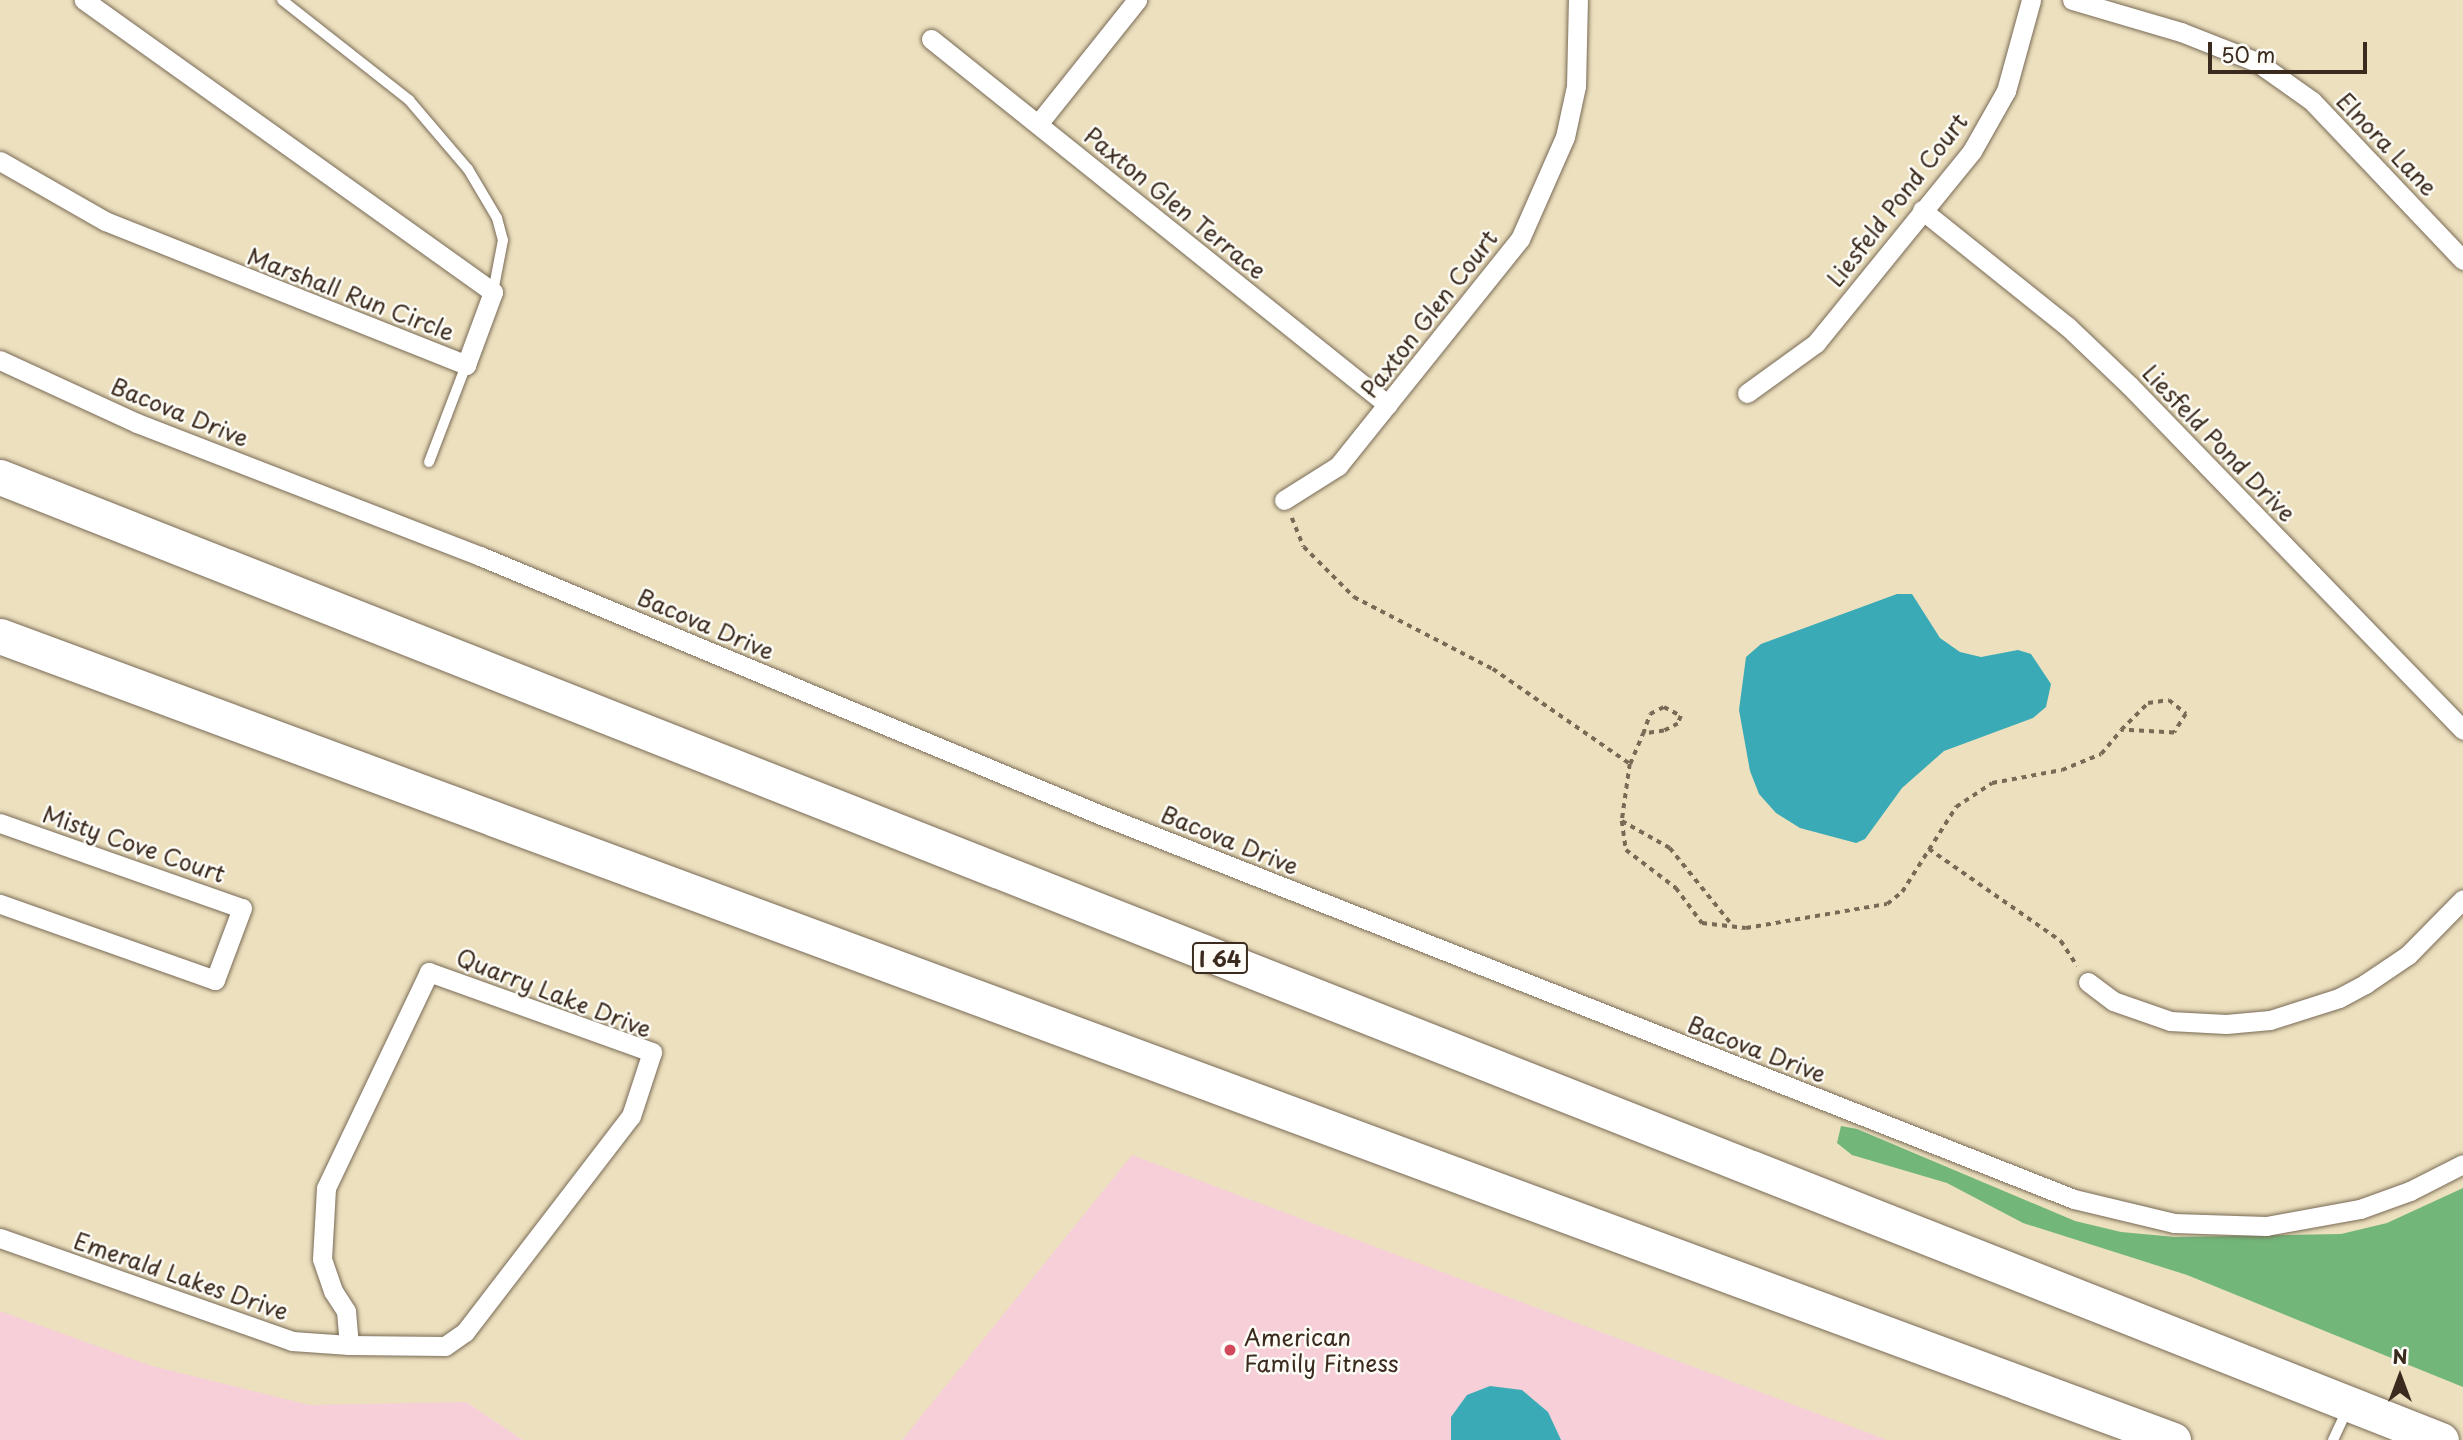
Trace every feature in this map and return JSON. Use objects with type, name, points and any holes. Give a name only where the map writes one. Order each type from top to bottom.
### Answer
[{"type":"highway","name":"I 64","points":[[0,477],[2441,1440]]},
{"type":"highway","points":[[0,636],[2172,1440]]},
{"type":"street","points":[[84,0],[493,292]]},
{"type":"street","points":[[1038,124],[1137,0]]},
{"type":"street","name":"Paxton Glen Court","points":[[1284,500],[1338,466],[1489,283],[1520,239],[1544,191],[1565,137],[1576,86],[1578,0]]},
{"type":"street","name":"Liesfeld Pond Court","points":[[1747,393],[1816,343],[1922,209],[1972,151],[2006,91],[2031,0]]},
{"type":"street","name":"Elnora Lane","points":[[2072,0],[2181,32],[2257,62],[2312,101],[2463,259]]},
{"type":"street","name":"Paxton Glen Terrace","points":[[931,39],[1388,405]]},
{"type":"street","name":"Marshall Run Circle","points":[[0,161],[105,221],[467,365],[493,292]]},
{"type":"street","name":"Liesfeld Pond Drive","points":[[1922,209],[2067,327],[2129,385],[2463,730]]},
{"type":"street","name":"Bacova Drive","points":[[0,360],[136,423],[481,556],[1365,921],[2074,1199],[2174,1223],[2266,1226],[2360,1209],[2410,1191],[2463,1164]]},
{"type":"street","name":"Misty Cove Court","points":[[0,823],[242,908],[215,980],[0,904]]},
{"type":"street","points":[[2088,982],[2112,1002],[2170,1021],[2227,1024],[2270,1020],[2339,998],[2365,984],[2408,955],[2463,899]]},
{"type":"street","name":"Quarry Lake Drive","points":[[429,972],[652,1052],[631,1116],[465,1332],[445,1346],[349,1345],[346,1311],[333,1292],[322,1259],[326,1188],[429,972]]},
{"type":"street","name":"Emerald Lakes Drive","points":[[0,1238],[242,1326],[292,1341],[349,1345]]},
{"type":"lane","points":[[282,0],[409,100],[468,169],[497,218],[503,240],[493,292]]},
{"type":"lane","points":[[429,462],[467,365]]},
{"type":"lane","points":[[2333,1440],[2349,1404]]},
{"type":"path","points":[[1284,500],[1304,547],[1354,597],[1493,668],[1630,764]]},
{"type":"path","points":[[1643,734],[1664,731],[1678,724],[1681,716],[1664,707],[1650,714],[1630,764],[1622,821],[1626,850],[1676,888],[1694,917],[1702,923],[1733,927],[1887,904],[1902,892],[1956,807],[1992,783],[2079,765],[2101,754],[2121,730],[2148,704],[2169,700],[2186,714],[2174,733],[2121,730]]},
{"type":"path","points":[[1622,821],[1670,848],[1733,927]]},
{"type":"path","points":[[1929,849],[2061,941],[2088,982]]},
{"type":"shaded area","points":[[1132,1155],[1887,1440],[902,1440]]},
{"type":"shaded area","points":[[0,1311],[152,1366],[309,1405],[466,1402],[523,1440],[0,1440]]},
{"type":"green space","points":[[1841,1126],[1857,1129],[2075,1221],[2121,1232],[2175,1237],[2341,1234],[2387,1223],[2463,1188],[2463,1387],[2187,1275],[2023,1223],[1947,1183],[1852,1155],[1837,1143]]},
{"type":"water","points":[[1897,594],[1912,594],[1940,638],[1960,652],[1981,657],[2018,650],[2031,654],[2051,684],[2046,707],[2033,718],[1944,751],[1902,788],[1865,839],[1856,843],[1800,828],[1776,813],[1759,794],[1750,771],[1739,710],[1746,657],[1761,644]]},
{"type":"water","points":[[1490,1386],[1522,1390],[1548,1412],[1561,1440],[1451,1440],[1451,1417],[1467,1395]]},
{"type":"place","name":"American Family Fitness","points":[[1230,1350]]}]
